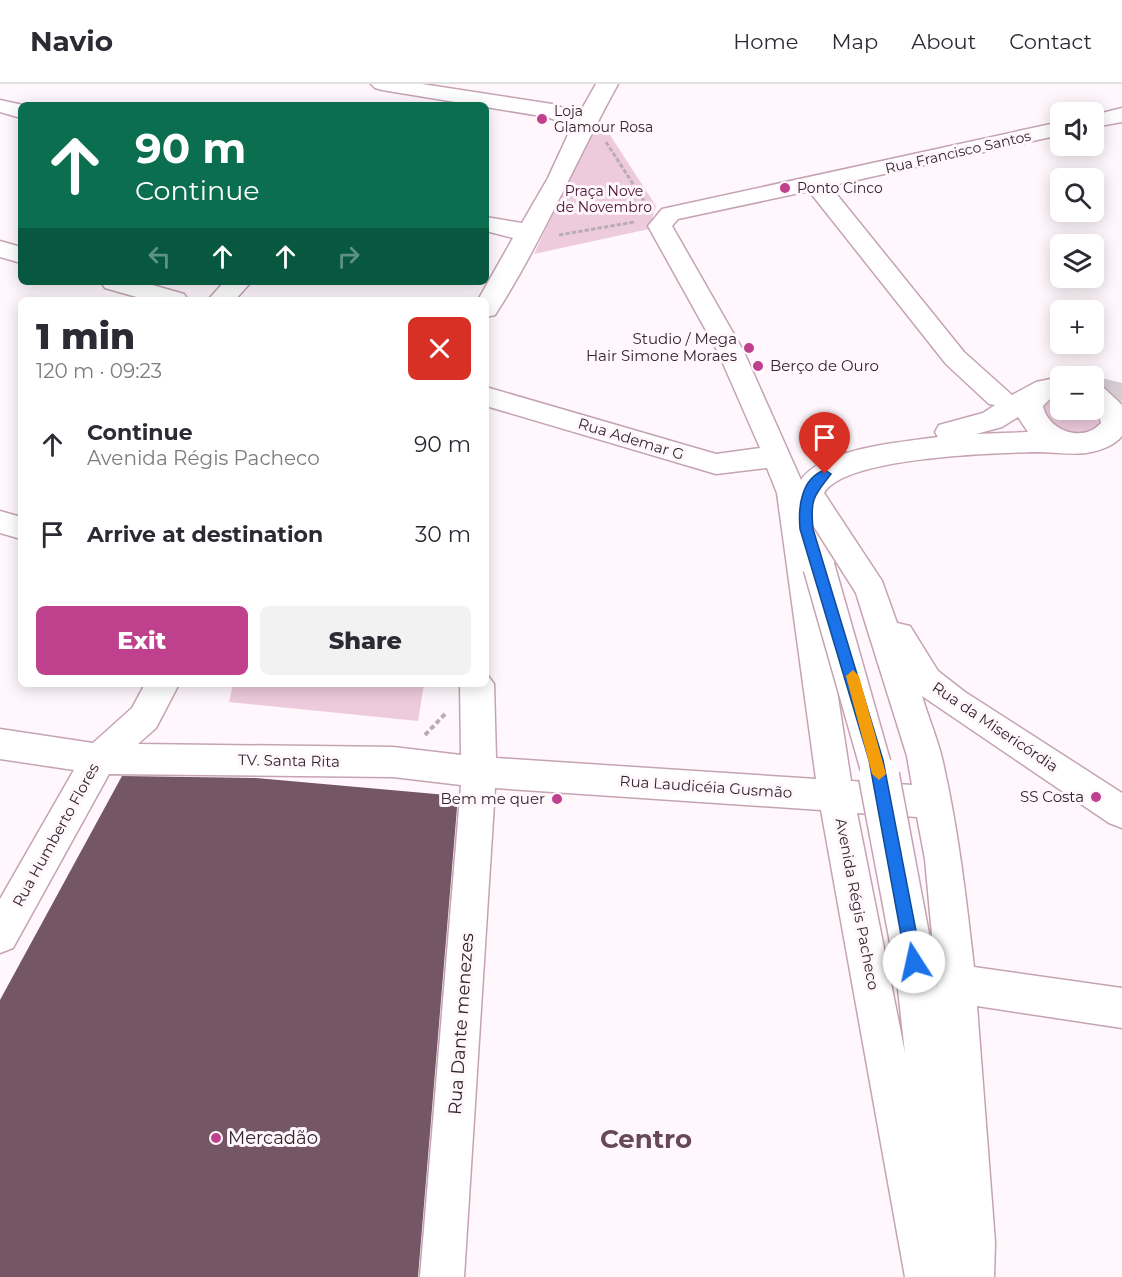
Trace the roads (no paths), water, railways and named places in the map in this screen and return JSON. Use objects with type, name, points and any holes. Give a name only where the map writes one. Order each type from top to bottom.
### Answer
[{"type":"street","points":[[382,84],[552,111],[587,121]]},
{"type":"street","points":[[489,303],[560,178],[607,84]]},
{"type":"street","points":[[0,106],[18,110]]},
{"type":"street","points":[[1104,119],[1122,115]]},
{"type":"street","name":"Rua Francisco Santos","points":[[778,456],[731,352],[663,228],[670,214],[1050,131]]},
{"type":"street","points":[[815,183],[955,358],[999,397]]},
{"type":"street","points":[[490,225],[526,235]]},
{"type":"street","points":[[0,249],[18,254]]},
{"type":"street","points":[[124,285],[166,297]]},
{"type":"street","points":[[224,297],[235,285]]},
{"type":"street","points":[[809,487],[793,476],[802,462],[821,453],[957,431],[992,420],[1048,390]]},
{"type":"street","points":[[1048,390],[1029,405],[1033,420],[1046,433],[1080,443],[1108,436],[1115,424],[1112,411],[1104,404]]},
{"type":"street","name":"Rua Ademar G","points":[[489,397],[716,464],[778,456]]},
{"type":"street","points":[[809,487],[847,465],[891,454],[1012,441],[1122,444]]},
{"type":"street","points":[[778,456],[809,487],[872,590],[924,756],[943,859],[956,984],[972,1219],[972,1277]]},
{"type":"street","points":[[809,487],[805,512],[806,529],[876,760],[914,962],[952,1277]]},
{"type":"street","name":"Avenida Régis Pacheco","points":[[809,487],[836,796],[927,1277]]},
{"type":"street","points":[[0,522],[18,527]]},
{"type":"street","name":"Rua da Misericórdia","points":[[872,590],[926,681],[953,702],[1122,812]]},
{"type":"street","name":"Rua Humberto Flores","points":[[0,935],[99,759],[144,718],[160,687]]},
{"type":"street","name":"Rua Dante menezes","points":[[442,1277],[479,772],[477,687]]},
{"type":"street","points":[[0,744],[99,759]]},
{"type":"street","name":"TV. Santa Rita","points":[[99,759],[393,762],[479,772]]},
{"type":"street","name":"Rua Laudicéia Gusmão","points":[[479,772],[933,802]]},
{"type":"street","points":[[956,984],[1122,1008]]},
{"type":"tunnel","points":[[1104,394],[1122,399]]},
{"type":"place","name":"Loja Glamour Rosa","points":[[542,119]]},
{"type":"place","name":"Ponto Cinco","points":[[785,188]]},
{"type":"place","name":"Studio / Mega Hair Simone Moraes","points":[[749,348]]},
{"type":"place","name":"Berço de Ouro","points":[[758,366]]},
{"type":"place","name":"SS Costa","points":[[1096,797]]},
{"type":"place","name":"Bem me quer","points":[[557,799]]},
{"type":"place","name":"Mercadão","points":[[216,1138]]},
{"type":"district","name":"Centro","points":[[646,1139]]},
{"type":"park label","name":"Praça Nove de Novembro","points":[[604,200]]}]
